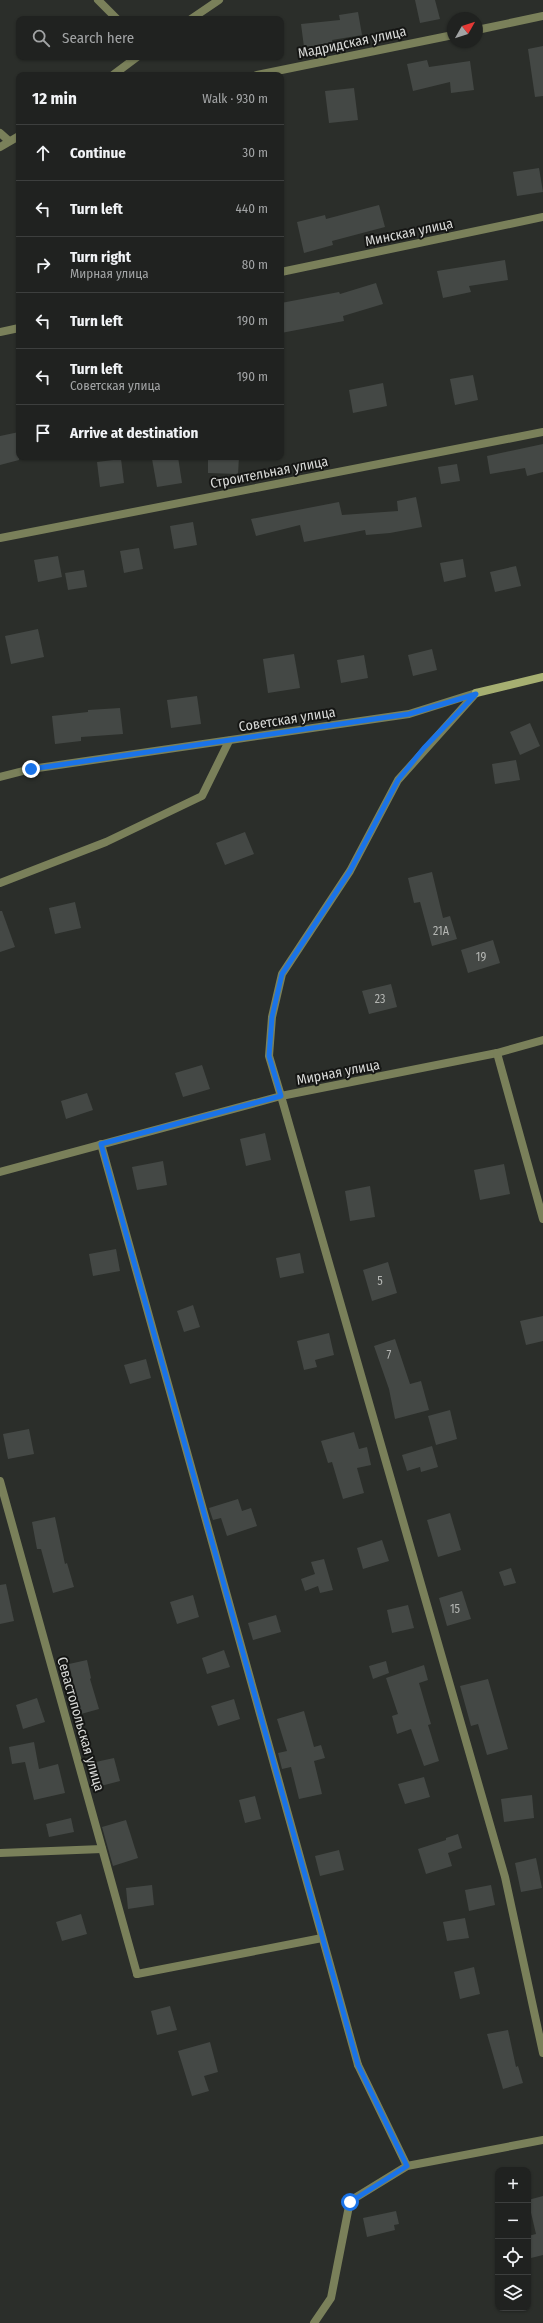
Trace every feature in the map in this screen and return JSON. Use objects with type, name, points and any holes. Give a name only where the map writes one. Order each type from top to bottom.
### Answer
[{"type":"main road","name":"Советская улица","points":[[476,694],[543,677]]},
{"type":"street","points":[[98,0],[114,16]]},
{"type":"street","points":[[195,16],[218,0]]},
{"type":"street","points":[[483,29],[543,16]]},
{"type":"street","name":"Мадридская улица","points":[[272,72],[447,36]]},
{"type":"street","points":[[117,72],[132,60]]},
{"type":"street","points":[[0,133],[9,141]]},
{"type":"street","points":[[0,147],[16,138]]},
{"type":"street","name":"Минская улица","points":[[284,271],[543,217]]},
{"type":"street","points":[[0,332],[16,329]]},
{"type":"street","name":"Строительная улица","points":[[0,538],[543,432]]},
{"type":"street","points":[[476,694],[424,748],[398,780],[350,871],[282,974],[272,1017],[269,1056],[505,1878],[543,2054]]},
{"type":"street","name":"Советская улица","points":[[0,777],[31,769],[409,714],[476,694]]},
{"type":"street","points":[[0,883],[106,842],[202,796],[229,741]]},
{"type":"street","name":"Мирная улица","points":[[0,1172],[281,1096],[497,1053],[543,1040]]},
{"type":"street","points":[[497,1053],[543,1219]]},
{"type":"street","points":[[101,1144],[358,2065],[407,2166]]},
{"type":"street","name":"Севастопольская улица","points":[[0,1481],[137,1974],[322,1938]]},
{"type":"street","points":[[0,1853],[102,1848]]},
{"type":"street","points":[[314,2323],[331,2298],[350,2202],[407,2166],[543,2140]]},
{"type":"building","points":[[415,0],[435,0],[440,19],[420,23]]},
{"type":"building","points":[[358,12],[362,35],[332,40],[333,43],[304,47],[301,24],[340,20],[339,15]]},
{"type":"building","points":[[543,46],[543,96],[535,97],[528,49]]},
{"type":"building","points":[[427,60],[429,67],[470,61],[474,90],[451,93],[450,82],[413,91],[407,64]]},
{"type":"building","points":[[354,88],[358,120],[329,123],[325,91]]},
{"type":"building","points":[[539,168],[543,192],[517,196],[513,172]]},
{"type":"building","points":[[379,205],[385,227],[332,241],[333,245],[304,253],[297,222],[325,215],[326,219]]},
{"type":"building","points":[[505,260],[508,280],[469,286],[471,292],[443,298],[437,271]]},
{"type":"building","points":[[376,283],[383,304],[343,316],[344,321],[284,332],[284,302],[339,292],[340,294]]},
{"type":"building","points":[[473,375],[478,400],[455,405],[450,379]]},
{"type":"building","points":[[383,383],[387,406],[353,413],[349,390]]},
{"type":"building","points":[[16,433],[16,460],[19,460],[0,465],[0,436]]},
{"type":"building","points":[[543,444],[543,472],[527,476],[525,468],[490,474],[487,456]]},
{"type":"building","points":[[121,460],[124,483],[100,487],[97,462]]},
{"type":"building","points":[[152,460],[178,460],[182,483],[157,487]]},
{"type":"building","points":[[208,460],[239,460],[238,474],[208,473]]},
{"type":"building","points":[[457,464],[460,481],[441,484],[438,467]]},
{"type":"building","points":[[416,497],[422,527],[390,533],[366,535],[365,530],[304,542],[300,525],[256,536],[251,519],[339,502],[342,515],[398,511],[397,501]]},
{"type":"building","points":[[193,522],[197,545],[174,549],[170,526]]},
{"type":"building","points":[[139,548],[143,569],[124,573],[120,551]]},
{"type":"building","points":[[58,556],[62,577],[38,582],[34,560]]},
{"type":"building","points":[[463,559],[466,577],[444,582],[440,563]]},
{"type":"building","points":[[516,566],[521,586],[495,592],[490,572]]},
{"type":"building","points":[[84,570],[87,587],[68,590],[65,573]]},
{"type":"building","points":[[38,629],[44,657],[11,664],[5,636]]},
{"type":"building","points":[[432,649],[437,670],[413,676],[408,655]]},
{"type":"building","points":[[294,654],[300,688],[268,693],[263,659]]},
{"type":"building","points":[[364,655],[368,678],[341,683],[337,660]]},
{"type":"building","points":[[197,696],[201,724],[171,728],[167,700]]},
{"type":"building","points":[[120,708],[123,734],[81,737],[81,741],[55,744],[52,716],[88,712],[88,710]]},
{"type":"building","points":[[530,723],[540,746],[520,755],[510,732]]},
{"type":"building","points":[[516,760],[520,780],[495,784],[492,764]]},
{"type":"building","points":[[245,832],[254,854],[225,865],[216,843]]},
{"type":"building","points":[[432,872],[443,918],[450,916],[457,939],[432,946],[420,902],[414,903],[408,878]]},
{"type":"building","points":[[75,902],[81,928],[55,934],[49,908]]},
{"type":"building","points":[[0,911],[2,911],[15,947],[0,952]]},
{"type":"building","points":[[493,940],[500,963],[468,973],[461,950]]},
{"type":"building","points":[[391,984],[397,1007],[369,1014],[362,991]]},
{"type":"building","points":[[202,1065],[210,1089],[183,1097],[175,1073]]},
{"type":"building","points":[[87,1093],[93,1110],[66,1119],[61,1101]]},
{"type":"building","points":[[265,1133],[271,1160],[246,1166],[240,1139]]},
{"type":"building","points":[[163,1161],[167,1185],[137,1190],[132,1167]]},
{"type":"building","points":[[504,1164],[510,1194],[480,1200],[474,1170]]},
{"type":"building","points":[[370,1186],[375,1217],[350,1221],[345,1191]]},
{"type":"building","points":[[116,1249],[120,1271],[93,1276],[89,1254]]},
{"type":"building","points":[[300,1253],[304,1273],[280,1278],[276,1258]]},
{"type":"building","points":[[388,1262],[397,1293],[372,1301],[363,1270]]},
{"type":"building","points":[[193,1305],[200,1327],[184,1332],[177,1311]]},
{"type":"building","points":[[543,1316],[543,1341],[526,1345],[520,1321]]},
{"type":"building","points":[[329,1333],[334,1355],[315,1360],[317,1367],[304,1370],[297,1341]]},
{"type":"building","points":[[395,1339],[410,1384],[421,1381],[429,1410],[395,1419],[389,1389],[374,1346]]},
{"type":"building","points":[[146,1359],[151,1378],[130,1384],[124,1365]]},
{"type":"building","points":[[450,1410],[457,1439],[436,1445],[428,1416]]},
{"type":"building","points":[[29,1429],[34,1454],[8,1459],[3,1434]]},
{"type":"building","points":[[354,1432],[359,1449],[367,1447],[371,1465],[357,1468],[364,1493],[343,1499],[332,1462],[328,1463],[321,1441]]},
{"type":"building","points":[[432,1446],[438,1467],[421,1472],[420,1467],[407,1471],[402,1455]]},
{"type":"building","points":[[238,1499],[242,1511],[251,1508],[257,1526],[227,1536],[221,1518],[213,1520],[209,1508]]},
{"type":"building","points":[[450,1513],[461,1550],[438,1557],[427,1520]]},
{"type":"building","points":[[55,1517],[65,1564],[67,1563],[74,1587],[53,1593],[41,1549],[37,1549],[32,1522]]},
{"type":"building","points":[[382,1540],[389,1561],[363,1569],[357,1548]]},
{"type":"building","points":[[324,1559],[333,1590],[320,1593],[318,1586],[305,1591],[301,1579],[315,1574],[311,1562]]},
{"type":"building","points":[[511,1568],[516,1583],[504,1586],[499,1572]]},
{"type":"building","points":[[6,1584],[14,1621],[0,1624],[0,1585]]},
{"type":"building","points":[[462,1591],[471,1619],[447,1626],[439,1598]]},
{"type":"building","points":[[193,1595],[199,1617],[177,1624],[170,1602]]},
{"type":"building","points":[[408,1605],[414,1628],[392,1633],[387,1610]]},
{"type":"building","points":[[276,1615],[281,1632],[253,1640],[248,1623]]},
{"type":"building","points":[[224,1650],[230,1667],[207,1674],[202,1658]]},
{"type":"building","points":[[87,1660],[90,1679],[99,1709],[81,1714],[69,1664]]},
{"type":"building","points":[[386,1661],[389,1673],[373,1679],[369,1666]]},
{"type":"building","points":[[424,1665],[428,1680],[419,1683],[431,1724],[428,1725],[439,1761],[424,1766],[411,1729],[397,1734],[392,1716],[398,1714],[386,1678]]},
{"type":"building","points":[[488,1679],[508,1749],[487,1755],[478,1724],[471,1726],[460,1686]]},
{"type":"building","points":[[37,1698],[45,1722],[23,1729],[16,1705]]},
{"type":"building","points":[[234,1699],[240,1719],[218,1726],[211,1706]]},
{"type":"building","points":[[304,1711],[314,1747],[321,1745],[325,1758],[314,1761],[322,1794],[299,1799],[291,1767],[282,1769],[278,1753],[287,1751],[277,1719]]},
{"type":"building","points":[[34,1742],[39,1769],[58,1764],[65,1793],[34,1800],[25,1762],[12,1764],[9,1747]]},
{"type":"building","points":[[114,1758],[120,1781],[97,1787],[91,1763]]},
{"type":"building","points":[[424,1777],[430,1797],[405,1804],[398,1784]]},
{"type":"building","points":[[532,1795],[534,1818],[504,1822],[501,1799]]},
{"type":"building","points":[[255,1796],[261,1819],[245,1823],[239,1800]]},
{"type":"building","points":[[71,1818],[74,1832],[49,1837],[46,1824]]},
{"type":"building","points":[[126,1820],[138,1858],[113,1866],[102,1827]]},
{"type":"building","points":[[458,1834],[462,1848],[448,1853],[452,1866],[426,1874],[418,1849],[446,1840],[446,1838]]},
{"type":"building","points":[[339,1850],[344,1870],[320,1876],[315,1856]]},
{"type":"building","points":[[536,1858],[542,1888],[521,1892],[515,1863]]},
{"type":"building","points":[[152,1885],[154,1905],[128,1909],[126,1888]]},
{"type":"building","points":[[491,1885],[495,1905],[469,1911],[465,1890]]},
{"type":"building","points":[[81,1914],[87,1934],[62,1941],[56,1922]]},
{"type":"building","points":[[465,1918],[469,1938],[447,1941],[443,1922]]},
{"type":"building","points":[[474,1967],[480,1994],[460,1999],[454,1972]]},
{"type":"building","points":[[170,2006],[177,2030],[157,2035],[151,2011]]},
{"type":"building","points":[[508,2030],[516,2067],[518,2066],[523,2083],[503,2089],[487,2034]]},
{"type":"building","points":[[210,2042],[218,2072],[204,2076],[209,2091],[192,2096],[178,2051]]},
{"type":"building","points":[[543,2196],[543,2255],[531,2258],[531,2235],[536,2234],[531,2213],[531,2199]]},
{"type":"building","points":[[396,2211],[399,2224],[394,2225],[395,2230],[367,2237],[363,2218]]},
{"type":"route","points":[[31,769],[409,714],[476,694],[424,748],[398,780],[350,871],[325,906],[282,974],[272,1017],[269,1056],[281,1096],[101,1144],[358,2065],[407,2166],[350,2202]]}]
